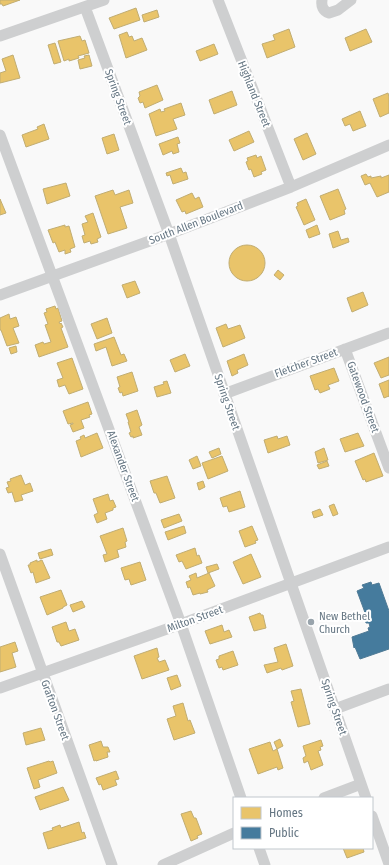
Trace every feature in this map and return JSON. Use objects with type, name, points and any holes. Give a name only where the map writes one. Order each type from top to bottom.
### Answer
[{"type":"street","points":[[0,36],[103,0]]},
{"type":"street","name":"Highland Street","points":[[218,0],[291,187]]},
{"type":"street","points":[[322,0],[324,9],[329,13],[338,10],[351,0]]},
{"type":"street","name":"Spring Street","points":[[85,7],[169,234],[366,797]]},
{"type":"street","name":"Alexander Street","points":[[0,135],[181,624],[241,797]]},
{"type":"street","name":"South Allen Boulevard","points":[[0,295],[169,234],[291,187],[389,145]]},
{"type":"street","name":"Fletcher Street","points":[[224,394],[389,333]]},
{"type":"street","name":"Gatewood Street","points":[[345,348],[389,468]]},
{"type":"street","name":"Milton Street","points":[[0,688],[181,624],[389,547]]},
{"type":"street","name":"Grafton Street","points":[[0,554],[112,865]]},
{"type":"street","points":[[335,709],[389,689]]},
{"type":"street","points":[[327,797],[361,784]]},
{"type":"street","points":[[373,819],[389,864]]},
{"type":"street","points":[[163,865],[233,833]]},
{"type":"street","points":[[259,849],[265,865]]},
{"type":"building: Homes","points":[[0,0],[20,0],[3,6],[0,4]]},
{"type":"building: Homes","points":[[136,8],[140,20],[114,29],[109,18]]},
{"type":"building: Homes","points":[[157,10],[159,17],[144,22],[142,15]]},
{"type":"building: Homes","points":[[289,29],[295,47],[267,58],[262,44],[275,40],[273,35]]},
{"type":"building: Homes","points":[[366,29],[372,42],[350,51],[345,38]]},
{"type":"building: Homes","points":[[127,32],[129,37],[132,36],[134,41],[142,38],[147,50],[126,58],[119,35]]},
{"type":"building: Homes","points":[[80,36],[82,41],[85,40],[89,53],[78,56],[79,58],[64,61],[58,41]]},
{"type":"building: Homes","points":[[55,43],[61,62],[54,64],[48,45]]},
{"type":"building: Homes","points":[[214,44],[218,54],[200,61],[196,51]]},
{"type":"building: Homes","points":[[13,55],[20,78],[0,83],[0,73],[6,71],[2,59]]},
{"type":"building: Homes","points":[[89,55],[92,66],[80,69],[78,60]]},
{"type":"building: Homes","points":[[157,85],[163,100],[145,108],[143,102],[140,103],[138,98],[140,96],[139,92]]},
{"type":"building: Homes","points":[[232,91],[237,105],[214,114],[209,100]]},
{"type":"building: Homes","points":[[388,93],[389,113],[380,117],[373,99]]},
{"type":"building: Homes","points":[[181,103],[185,115],[173,119],[177,129],[156,136],[149,114],[160,109],[161,112],[165,111],[164,109]]},
{"type":"building: Homes","points":[[360,111],[366,126],[353,131],[350,124],[345,126],[342,119]]},
{"type":"building: Homes","points":[[44,124],[49,139],[26,147],[22,135],[38,129],[37,127]]},
{"type":"building: Homes","points":[[249,131],[254,142],[234,151],[229,140]]},
{"type":"building: Homes","points":[[307,133],[316,154],[303,160],[294,139]]},
{"type":"building: Homes","points":[[114,134],[119,150],[107,154],[102,138]]},
{"type":"building: Homes","points":[[178,137],[180,143],[177,144],[179,152],[173,154],[172,151],[163,155],[159,144]]},
{"type":"building: Homes","points":[[256,155],[257,158],[261,156],[266,170],[261,172],[262,174],[254,177],[246,162],[248,161],[247,158]]},
{"type":"building: Homes","points":[[181,168],[183,173],[186,172],[188,179],[173,184],[170,175],[167,176],[166,173]]},
{"type":"building: Homes","points":[[366,174],[368,177],[371,176],[371,178],[381,176],[381,178],[389,175],[389,192],[377,197],[370,183],[365,185],[361,176]]},
{"type":"building: Homes","points":[[66,183],[70,196],[47,204],[43,189]]},
{"type":"building: Homes","points":[[338,189],[346,209],[344,210],[345,214],[330,220],[320,196]]},
{"type":"building: Homes","points":[[113,190],[115,195],[129,190],[133,203],[120,207],[127,228],[108,234],[95,196]]},
{"type":"building: Homes","points":[[192,193],[195,199],[199,197],[203,207],[186,214],[185,211],[182,212],[176,200]]},
{"type":"building: Homes","points":[[0,199],[6,213],[0,215]]},
{"type":"building: Homes","points":[[306,199],[315,220],[304,225],[296,207],[298,206],[297,203]]},
{"type":"building: Homes","points":[[93,213],[101,237],[97,239],[98,242],[91,244],[90,241],[84,243],[82,236],[85,235],[82,224],[88,222],[85,216]]},
{"type":"building: Homes","points":[[65,225],[65,227],[69,226],[75,247],[70,249],[71,252],[65,254],[65,250],[59,252],[55,242],[53,243],[48,230]]},
{"type":"building: Homes","points":[[317,225],[320,234],[309,238],[306,230]]},
{"type":"building: Homes","points":[[338,231],[341,240],[348,238],[349,242],[333,248],[329,234]]},
{"type":"building: Homes","points":[[247,245],[260,250],[265,263],[260,276],[247,281],[234,276],[229,263],[234,250]]},
{"type":"building: Homes","points":[[278,270],[284,275],[280,280],[274,275]]},
{"type":"building: Homes","points":[[135,281],[140,293],[127,298],[122,285]]},
{"type":"building: Homes","points":[[363,292],[368,305],[352,312],[347,298]]},
{"type":"building: Homes","points":[[55,306],[56,309],[58,308],[62,321],[59,322],[63,327],[61,328],[68,347],[39,357],[35,345],[43,342],[44,344],[51,342],[45,325],[48,324],[44,313],[47,312],[46,309]]},
{"type":"building: Homes","points":[[9,314],[10,319],[16,317],[19,326],[13,328],[19,343],[7,346],[0,330],[0,318]]},
{"type":"building: Homes","points":[[107,318],[112,333],[97,339],[91,324]]},
{"type":"building: Homes","points":[[226,324],[228,329],[240,325],[245,338],[223,347],[216,328]]},
{"type":"building: Homes","points":[[114,337],[121,355],[124,354],[127,361],[112,366],[106,347],[96,351],[94,344]]},
{"type":"building: Homes","points":[[16,346],[17,352],[11,354],[9,348]]},
{"type":"building: Homes","points":[[185,354],[190,366],[175,372],[170,360]]},
{"type":"building: Homes","points":[[244,354],[248,365],[237,370],[238,373],[232,376],[227,361]]},
{"type":"building: Homes","points":[[389,357],[389,375],[381,378],[374,363]]},
{"type":"building: Homes","points":[[72,358],[83,389],[69,394],[65,385],[59,387],[57,380],[63,378],[57,363]]},
{"type":"building: Homes","points":[[334,368],[339,381],[328,385],[330,389],[320,393],[318,389],[315,390],[310,376]]},
{"type":"building: Homes","points":[[132,372],[138,391],[123,396],[122,392],[120,393],[118,388],[120,387],[117,377]]},
{"type":"building: Homes","points":[[389,380],[389,396],[384,398],[379,384]]},
{"type":"building: Homes","points":[[167,381],[171,393],[157,397],[154,387],[164,384],[163,382]]},
{"type":"building: Homes","points":[[88,402],[92,414],[89,415],[90,417],[81,420],[84,428],[73,432],[70,425],[73,423],[68,424],[63,411]]},
{"type":"building: Homes","points":[[137,410],[142,425],[139,427],[142,435],[133,438],[133,436],[131,437],[129,433],[131,432],[126,414]]},
{"type":"building: Homes","points":[[97,433],[103,448],[81,457],[76,441],[81,439],[80,437],[84,435],[85,438]]},
{"type":"building: Homes","points":[[358,433],[364,446],[345,452],[340,439]]},
{"type":"building: Homes","points":[[277,436],[278,439],[287,436],[290,445],[268,453],[264,440]]},
{"type":"building: Homes","points":[[219,448],[221,454],[212,458],[209,452]]},
{"type":"building: Homes","points":[[324,448],[328,460],[318,463],[315,452]]},
{"type":"building: Homes","points":[[374,453],[383,476],[366,482],[365,479],[363,480],[355,461]]},
{"type":"building: Homes","points":[[197,456],[201,466],[193,469],[189,460]]},
{"type":"building: Homes","points":[[222,456],[228,471],[208,479],[202,463]]},
{"type":"building: Homes","points":[[327,461],[329,466],[319,469],[317,465]]},
{"type":"building: Homes","points":[[21,475],[25,485],[30,483],[33,491],[21,495],[23,500],[15,502],[12,492],[8,493],[6,488],[9,487],[7,482],[11,481],[10,479]]},
{"type":"building: Homes","points":[[167,476],[175,498],[160,503],[156,493],[154,493],[150,481]]},
{"type":"building: Homes","points":[[203,481],[205,487],[199,490],[197,483]]},
{"type":"building: Homes","points":[[240,491],[245,507],[229,512],[227,506],[223,507],[220,498]]},
{"type":"building: Homes","points":[[108,494],[110,501],[113,500],[116,507],[105,513],[107,519],[97,523],[94,515],[98,513],[93,499]]},
{"type":"building: Homes","points":[[334,504],[338,514],[333,516],[329,506]]},
{"type":"building: Homes","points":[[320,509],[323,515],[314,518],[312,512]]},
{"type":"building: Homes","points":[[179,514],[182,521],[164,528],[161,520]]},
{"type":"building: Homes","points":[[184,526],[186,533],[168,540],[165,532]]},
{"type":"building: Homes","points":[[252,526],[258,540],[255,541],[256,543],[245,547],[239,531]]},
{"type":"building: Homes","points":[[123,528],[127,541],[125,542],[126,547],[117,550],[119,557],[105,562],[103,555],[107,554],[100,536]]},
{"type":"building: Homes","points":[[195,548],[197,556],[199,555],[202,563],[186,569],[182,561],[179,562],[176,555]]},
{"type":"building: Homes","points":[[51,549],[53,555],[40,559],[38,553]]},
{"type":"building: Homes","points":[[251,554],[261,577],[243,584],[233,562]]},
{"type":"building: Homes","points":[[37,560],[37,562],[42,560],[50,578],[36,583],[33,572],[31,573],[28,565]]},
{"type":"building: Homes","points":[[140,562],[146,580],[131,585],[129,579],[125,580],[121,568]]},
{"type":"building: Homes","points":[[217,564],[219,569],[208,573],[206,567]]},
{"type":"building: Homes","points":[[196,573],[197,578],[209,573],[215,586],[207,590],[208,592],[193,595],[186,582],[191,580],[189,576]]},
{"type":"building: Homes","points":[[61,590],[67,605],[47,615],[40,597]]},
{"type":"building: Homes","points":[[82,601],[85,607],[73,612],[70,605]]},
{"type":"building: Homes","points":[[260,613],[263,615],[266,628],[254,631],[249,617]]},
{"type":"building: Homes","points":[[66,622],[69,631],[75,629],[79,640],[61,646],[59,642],[57,642],[52,627]]},
{"type":"building: Homes","points":[[222,625],[224,632],[229,630],[232,637],[210,644],[205,631]]},
{"type":"building: Homes","points":[[15,642],[18,651],[12,653],[16,667],[0,672],[0,647]]},
{"type":"building: Homes","points":[[286,644],[293,666],[267,673],[264,665],[278,662],[274,648]]},
{"type":"building: Homes","points":[[157,648],[159,657],[157,658],[159,662],[165,660],[169,670],[142,679],[134,656]]},
{"type":"building: Homes","points":[[233,651],[238,665],[223,670],[222,667],[219,668],[216,660],[219,659],[219,656]]},
{"type":"building: Homes","points":[[177,675],[181,686],[171,690],[167,678]]},
{"type":"building: Homes","points":[[301,689],[310,724],[298,727],[291,702],[294,701],[291,691]]},
{"type":"building: Homes","points":[[183,703],[188,721],[190,720],[195,733],[174,740],[167,719],[176,716],[173,706]]},
{"type":"building: Homes","points":[[41,728],[45,740],[26,745],[23,733]]},
{"type":"building: Homes","points":[[280,739],[283,746],[277,749],[274,742]]},
{"type":"building: Homes","points":[[321,740],[323,746],[320,747],[321,750],[318,751],[323,765],[311,770],[308,761],[304,763],[303,758],[306,756],[303,746]]},
{"type":"building: Homes","points":[[101,741],[103,747],[108,747],[110,752],[107,752],[108,757],[94,761],[89,745]]},
{"type":"building: Homes","points":[[270,742],[273,751],[277,749],[283,768],[278,770],[277,767],[258,774],[249,749]]},
{"type":"building: Homes","points":[[53,761],[57,773],[38,780],[40,787],[34,789],[27,768]]},
{"type":"building: Homes","points":[[116,771],[119,779],[115,780],[117,785],[103,790],[101,784],[99,785],[96,778]]},
{"type":"building: Homes","points":[[63,787],[69,800],[40,810],[35,797]]},
{"type":"building: Homes","points":[[191,811],[194,818],[196,818],[202,834],[197,836],[198,838],[191,841],[181,814]]},
{"type":"building: Homes","points":[[79,822],[82,833],[84,832],[86,838],[48,849],[43,833],[53,830],[52,828],[60,825],[61,828]]},
{"type":"building: Homes","points":[[343,849],[363,849],[364,852],[347,858]]},
{"type":"building: Public","points":[[371,582],[372,585],[379,583],[389,611],[389,649],[360,659],[355,647],[354,648],[352,637],[369,631],[368,628],[370,627],[369,623],[366,623],[365,619],[367,618],[357,591],[364,588],[362,585]]},
{"type":"place","name":"New Bethel Church","points":[[311,622]]}]
